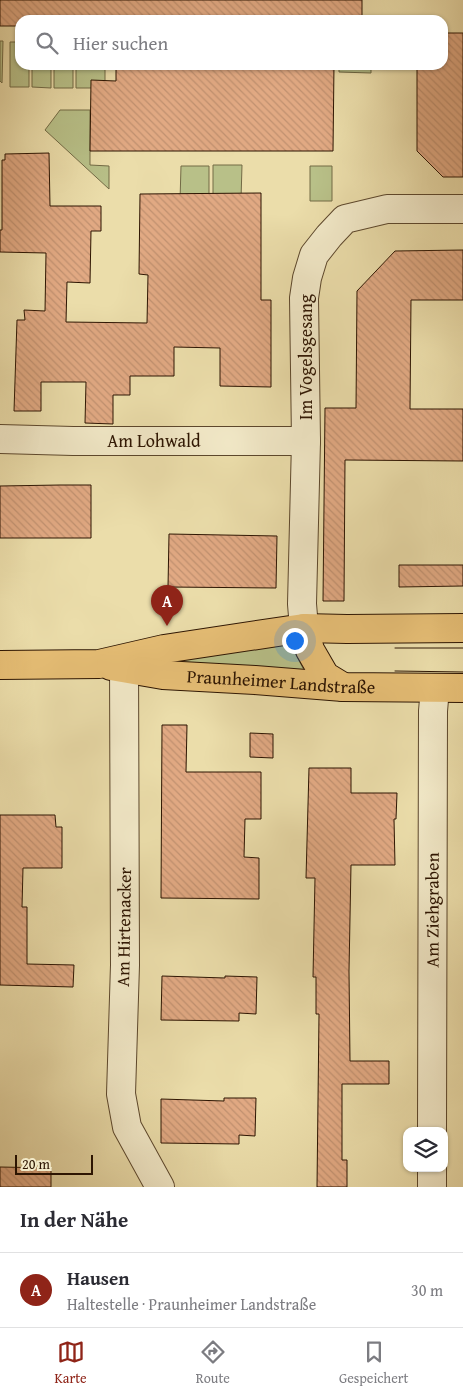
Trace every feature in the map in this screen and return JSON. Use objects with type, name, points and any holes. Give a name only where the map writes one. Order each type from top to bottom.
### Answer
[{"type":"main road","name":"Praunheimer Landstraße","points":[[116,664],[164,649],[304,628],[463,628]]},
{"type":"main road","points":[[304,628],[310,650],[325,676],[343,686]]},
{"type":"main road","name":"Praunheimer Landstraße","points":[[0,665],[116,664],[163,675],[343,686],[463,688]]},
{"type":"street","name":"Im Vogelsgesang","points":[[304,628],[302,604],[306,441],[304,298],[307,278],[314,255],[346,219],[387,209],[463,209]]},
{"type":"street","name":"Am Lohwald","points":[[0,439],[72,441],[306,441]]},
{"type":"street","name":"Am Hirtenacker","points":[[116,664],[125,965],[121,1094],[126,1127],[160,1187]]},
{"type":"street","name":"Am Ziehgraben","points":[[432,1127],[433,721],[435,688]]},
{"type":"street","points":[[432,1172],[432,1187]]},
{"type":"green space","points":[[0,41],[3,41],[2,83],[0,81]]},
{"type":"green space","points":[[10,42],[15,42],[15,70],[29,70],[29,87],[10,87]]},
{"type":"green space","points":[[32,70],[51,70],[51,88],[32,87]]},
{"type":"green space","points":[[54,70],[73,70],[73,88],[54,88]]},
{"type":"green space","points":[[76,70],[105,70],[105,88],[76,88]]},
{"type":"green space","points":[[339,70],[371,70],[371,73],[339,72]]},
{"type":"green space","points":[[60,110],[90,110],[90,165],[109,166],[109,189],[45,130]]},
{"type":"green space","points":[[213,165],[242,165],[241,200],[213,200]]},
{"type":"green space","points":[[181,166],[209,166],[209,201],[180,201]]},
{"type":"green space","points":[[310,166],[332,166],[332,201],[310,201]]},
{"type":"green space","points":[[292,642],[304,670],[214,671],[148,657]]},
{"type":"building","points":[[0,0],[362,0],[362,15],[15,15],[15,26],[0,26]]},
{"type":"building","points":[[448,33],[463,33],[463,177],[443,177],[417,151],[417,70],[448,70]]},
{"type":"building","points":[[116,70],[334,70],[333,151],[90,151],[91,80],[116,81]]},
{"type":"building","points":[[49,153],[50,206],[101,206],[101,231],[91,231],[90,283],[67,282],[66,322],[147,323],[148,275],[139,274],[140,194],[261,193],[261,300],[271,300],[271,387],[220,386],[220,348],[174,347],[174,376],[130,376],[130,395],[113,395],[113,424],[85,423],[86,382],[41,382],[41,411],[14,411],[17,320],[25,320],[24,310],[45,311],[46,253],[0,252],[0,230],[2,230],[2,160],[5,160],[5,154]]},
{"type":"building","points":[[463,250],[463,300],[411,300],[410,409],[463,409],[463,461],[345,460],[344,601],[323,601],[325,408],[356,408],[357,291],[395,251]]},
{"type":"building","points":[[91,485],[91,538],[0,538],[0,486]]},
{"type":"building","points":[[169,534],[277,536],[276,588],[168,587]]},
{"type":"building","points":[[399,565],[463,565],[463,586],[399,587]]},
{"type":"building","points":[[162,725],[187,725],[186,772],[261,772],[261,819],[245,819],[244,857],[259,858],[259,899],[161,898]]},
{"type":"building","points":[[250,733],[273,734],[273,758],[250,757]]},
{"type":"building","points":[[309,768],[351,768],[351,793],[397,793],[396,819],[394,819],[395,865],[351,865],[350,1061],[389,1061],[389,1084],[342,1084],[342,1160],[347,1160],[347,1187],[317,1187],[319,1014],[316,1014],[316,977],[313,977],[315,878],[306,878]]},
{"type":"building","points":[[0,815],[55,815],[56,827],[62,827],[62,868],[23,868],[22,907],[27,907],[27,964],[74,965],[73,987],[0,985]]},
{"type":"building","points":[[162,976],[257,977],[256,1014],[239,1013],[239,1021],[161,1020]]},
{"type":"building","points":[[224,1098],[256,1098],[255,1136],[239,1135],[239,1144],[161,1143],[161,1099],[224,1101]]},
{"type":"building","points":[[0,1167],[51,1168],[51,1187],[0,1187]]},
{"type":"tram line","points":[[395,648],[463,648]]},
{"type":"tram line","points":[[395,671],[463,672]]},
{"type":"place","name":"Hausen","points":[[167,626]]}]
